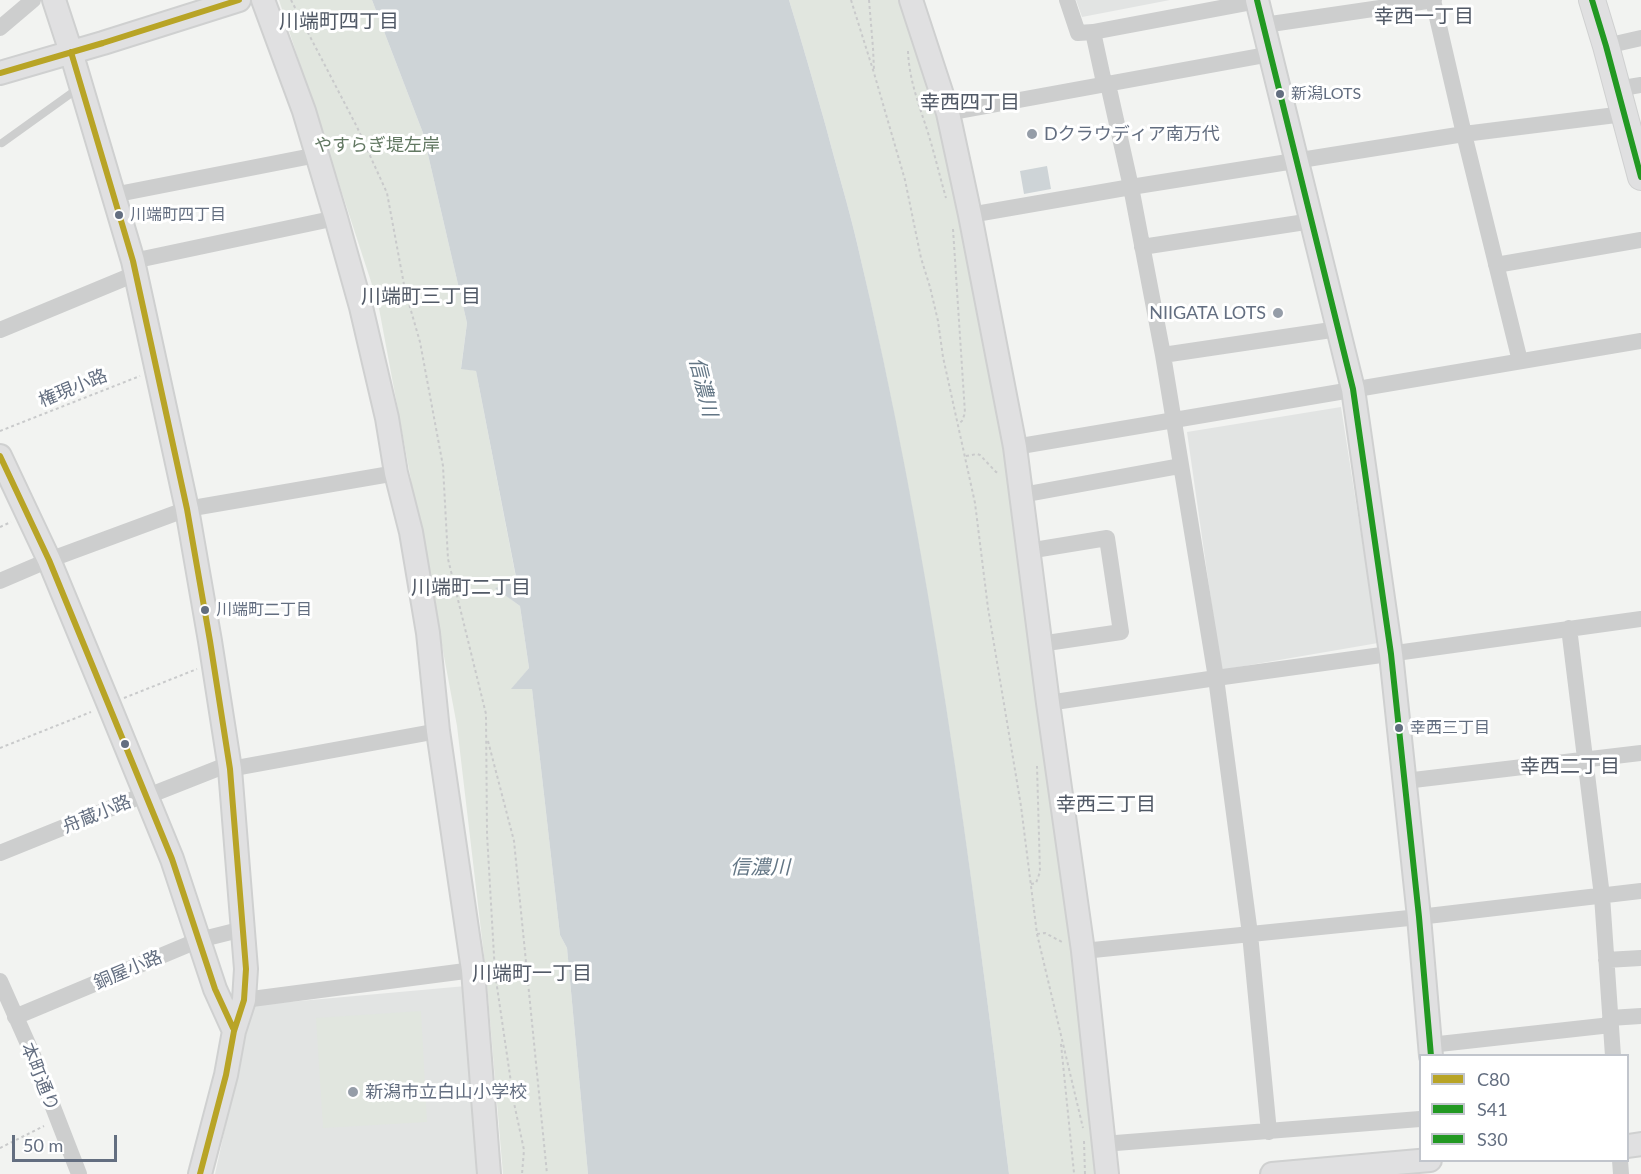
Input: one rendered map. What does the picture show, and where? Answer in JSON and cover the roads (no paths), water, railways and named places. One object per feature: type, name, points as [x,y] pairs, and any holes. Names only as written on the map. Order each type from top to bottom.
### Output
[{"type":"main road","points":[[1592,0],[1606,46],[1629,87],[1624,114],[1641,174]]},
{"type":"street","points":[[0,28],[33,0]]},
{"type":"street","points":[[54,0],[134,267],[187,509],[230,767],[246,969],[244,1000],[234,1031],[226,1075],[200,1174]]},
{"type":"street","points":[[0,73],[239,0]]},
{"type":"street","points":[[263,0],[304,111],[361,307],[387,418],[396,473],[411,532],[428,633],[438,731],[473,970],[489,1174]]},
{"type":"street","points":[[911,0],[948,113],[964,216],[1015,447],[1083,951],[1107,1174]]},
{"type":"street","points":[[1067,0],[1078,33],[1258,1],[1353,389],[1391,654],[1419,917],[1430,1050],[1641,1016]]},
{"type":"street","points":[[1264,25],[1434,0],[1520,362]]},
{"type":"street","points":[[1093,32],[1103,78],[1108,84],[1131,187],[1163,355],[1216,678],[1250,934],[1269,1132]]},
{"type":"street","points":[[1606,46],[1641,38]]},
{"type":"street","points":[[948,113],[1271,54]]},
{"type":"street","points":[[964,216],[1464,134],[1624,114]]},
{"type":"street","points":[[113,195],[317,155]]},
{"type":"street","points":[[0,330],[134,267],[336,218]]},
{"type":"street","points":[[1142,247],[1312,221]]},
{"type":"street","points":[[1496,265],[1641,240]]},
{"type":"street","points":[[1163,355],[1338,329]]},
{"type":"street","points":[[1015,447],[1641,341]]},
{"type":"street","points":[[0,456],[49,560],[146,794],[172,859],[215,989],[234,1031]]},
{"type":"street","points":[[1022,495],[1180,466]]},
{"type":"street","points":[[0,580],[187,509],[396,473]]},
{"type":"street","points":[[1028,551],[1107,538],[1121,632],[1040,644]]},
{"type":"street","points":[[1048,703],[1569,628],[1641,620]]},
{"type":"street","points":[[1569,628],[1602,896],[1613,1054]]},
{"type":"street","name":"舟蔵小路","points":[[0,853],[146,794],[153,794],[230,767],[438,731]]},
{"type":"street","points":[[1405,781],[1641,753]]},
{"type":"street","points":[[1083,951],[1419,917],[1641,891]]},
{"type":"street","name":"銅屋小路","points":[[15,1017],[199,940],[243,929]]},
{"type":"street","points":[[1606,960],[1641,958]]},
{"type":"street","points":[[244,1000],[473,970]]},
{"type":"street","name":"本町通り","points":[[0,981],[32,1053],[79,1174]]},
{"type":"street","points":[[1103,1144],[1419,1119]]},
{"type":"street","points":[[1272,1174],[1419,1162]]},
{"type":"lane","points":[[2,143],[81,87]]},
{"type":"water","name":"信濃川","points":[[372,0],[789,0],[853,228],[883,358],[906,474],[946,706],[1009,1174],[588,1174],[567,948],[560,935],[532,689],[511,689],[529,668],[520,606],[495,588],[517,582],[476,371],[461,369],[467,323],[423,133]]},
{"type":"water","points":[[1047,166],[1051,189],[1024,194],[1020,171]]},
{"type":"place","name":"新潟LOTS","points":[[1280,94]]},
{"type":"place","name":"Dクラウディア南万代","points":[[1032,134]]},
{"type":"place","name":"川端町四丁目","points":[[119,215]]},
{"type":"place","name":"NIIGATA LOTS","points":[[1278,313]]},
{"type":"place","name":"川端町二丁目","points":[[205,610]]},
{"type":"place","name":"幸西三丁目","points":[[1399,728]]},
{"type":"place","name":"新潟市立白山小学校","points":[[353,1092]]},
{"type":"district","name":"幸西一丁目","points":[[1424,17]]},
{"type":"district","name":"川端町四丁目","points":[[339,22]]},
{"type":"district","name":"幸西四丁目","points":[[970,103]]},
{"type":"district","name":"川端町三丁目","points":[[421,297]]},
{"type":"district","name":"川端町二丁目","points":[[471,588]]},
{"type":"district","name":"幸西二丁目","points":[[1570,767]]},
{"type":"district","name":"幸西三丁目","points":[[1106,805]]},
{"type":"district","name":"川端町一丁目","points":[[532,974]]},
{"type":"park label","name":"やすらぎ堤左岸","points":[[377,145]]}]
